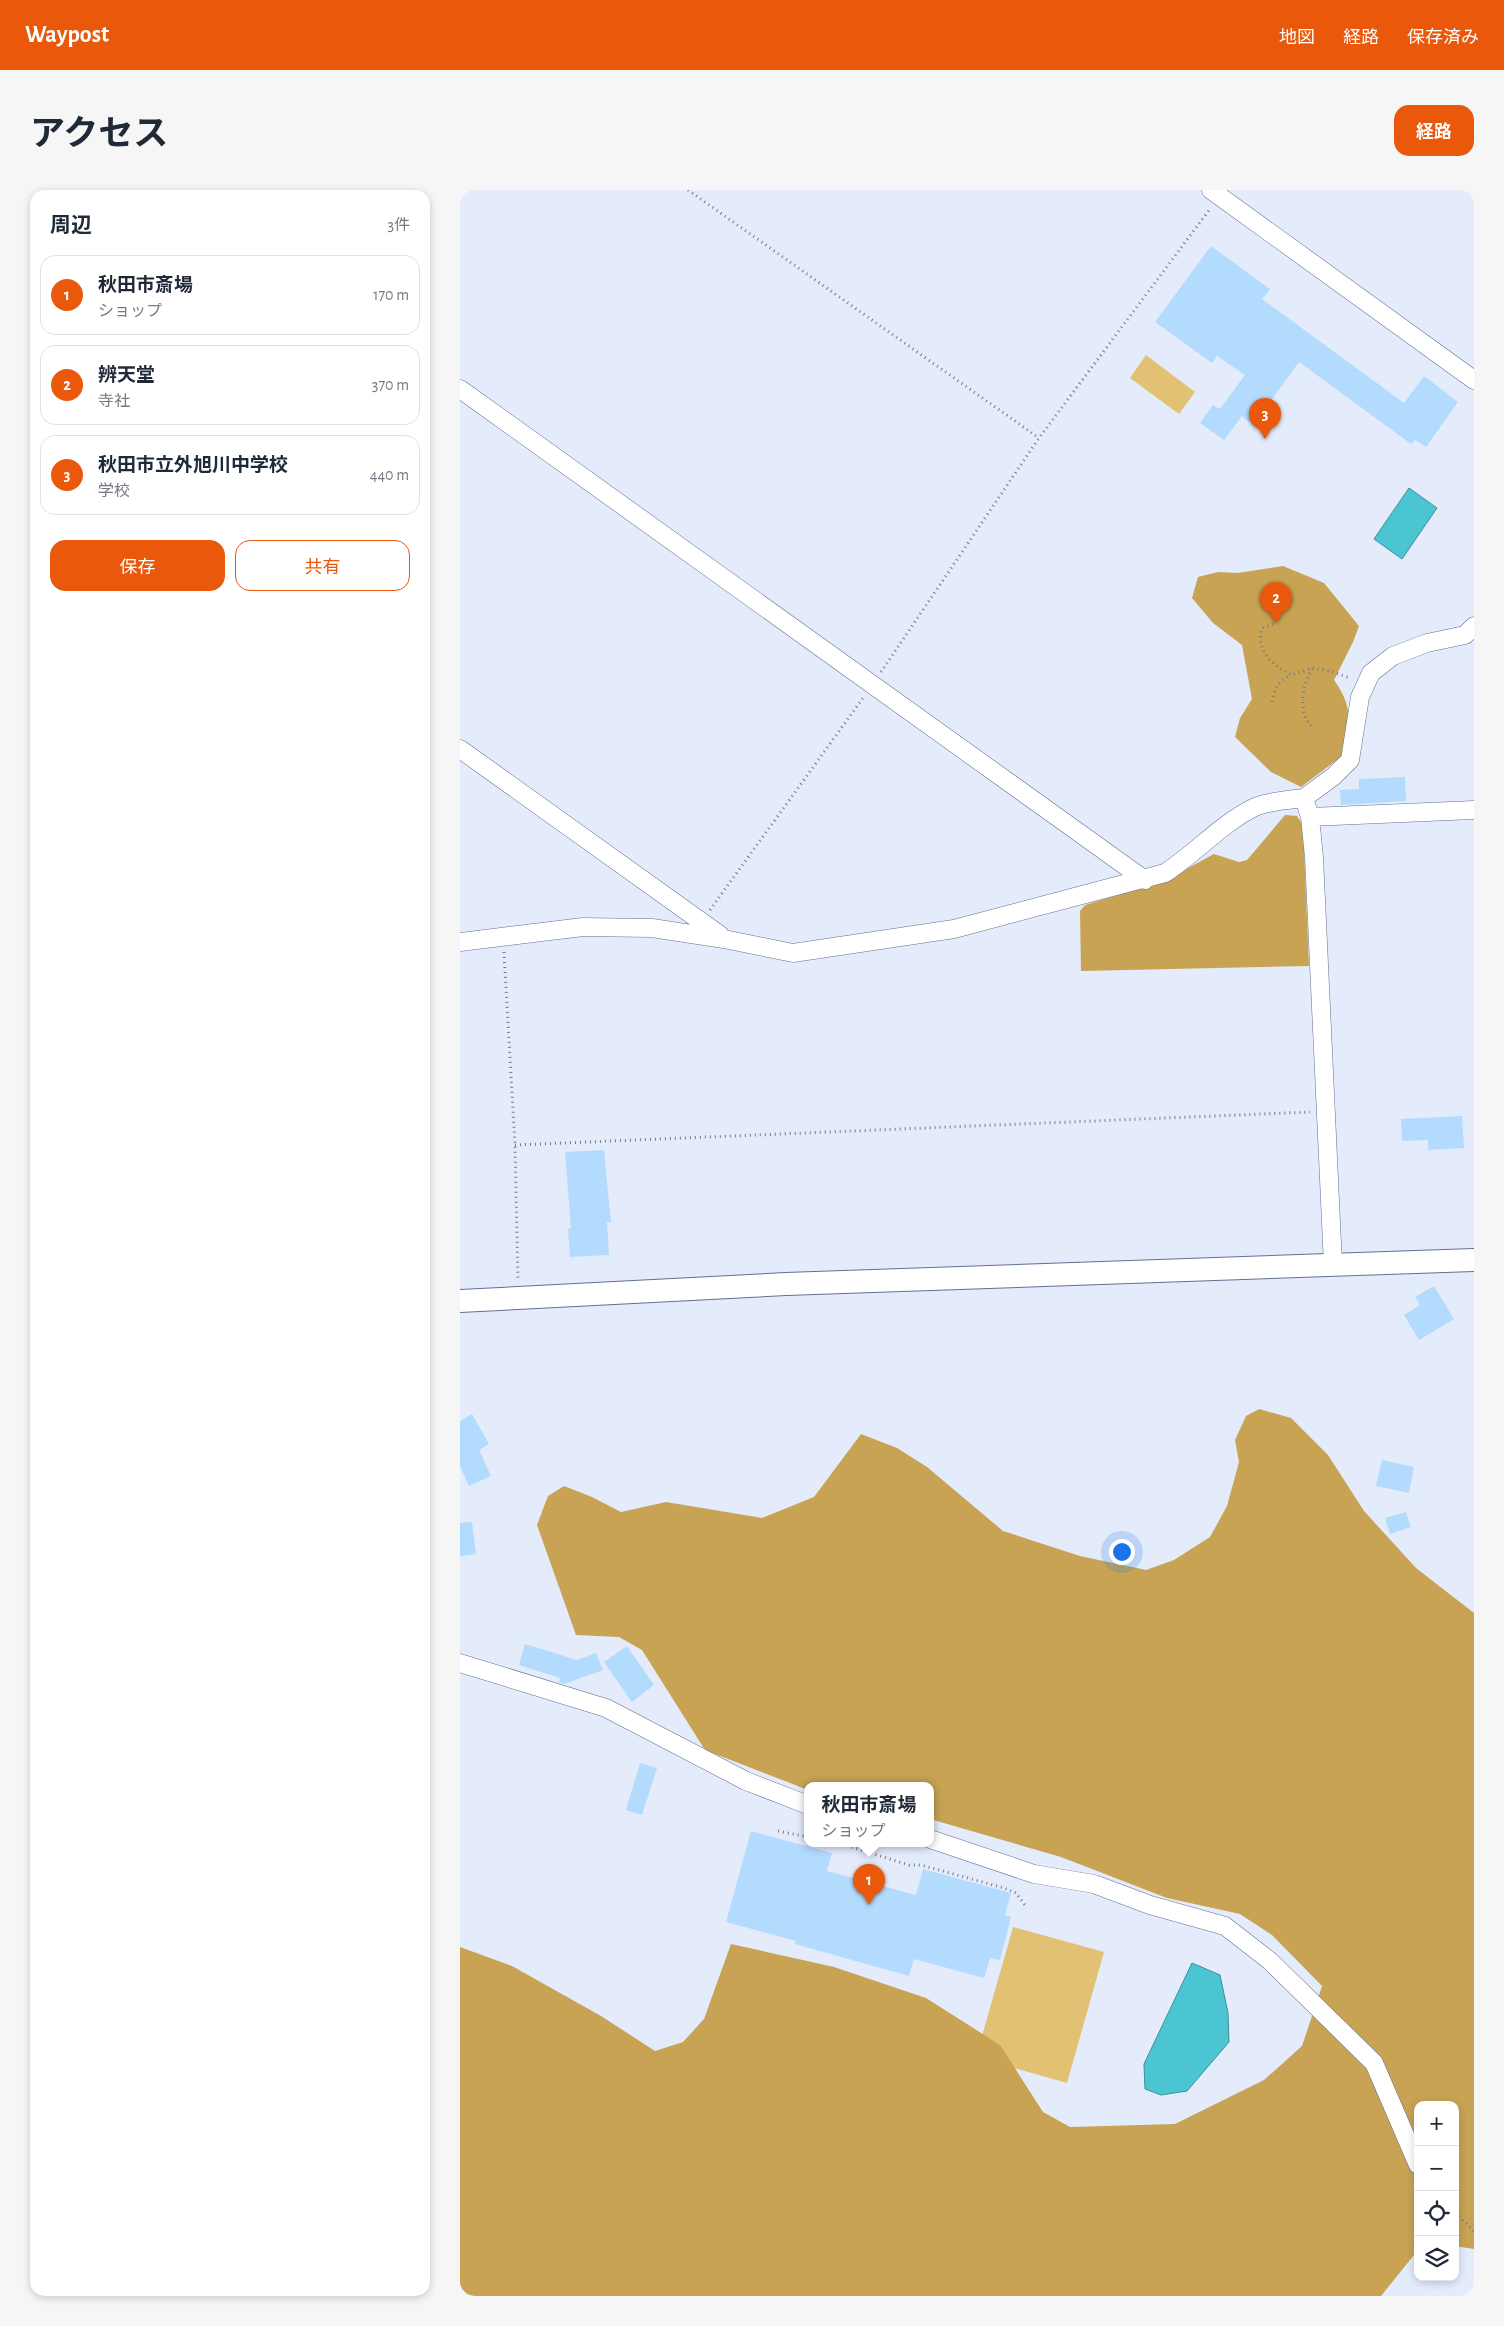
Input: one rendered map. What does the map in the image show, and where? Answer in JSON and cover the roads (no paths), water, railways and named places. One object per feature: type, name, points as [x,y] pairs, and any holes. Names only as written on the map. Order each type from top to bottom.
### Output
[{"type":"street","points":[[1215,193],[1474,380]]},
{"type":"street","points":[[460,389],[1145,880]]},
{"type":"street","points":[[463,939],[584,927],[642,928],[724,939],[793,952],[954,929],[1145,880],[1165,873],[1184,861],[1229,824],[1256,807],[1304,798],[1334,776],[1350,760],[1360,697],[1371,673],[1393,656],[1427,643],[1465,635],[1473,628]]},
{"type":"street","points":[[460,749],[724,939]]},
{"type":"street","points":[[1304,798],[1310,818],[1314,858],[1333,1265]]},
{"type":"street","points":[[1310,818],[1474,810]]},
{"type":"street","points":[[460,1301],[786,1284],[1474,1260]]},
{"type":"street","points":[[460,1663],[606,1708],[746,1781],[804,1803]]},
{"type":"street","points":[[934,1840],[1034,1874],[1094,1884],[1150,1905],[1225,1926],[1270,1961],[1374,2063],[1414,2156]]},
{"type":"water","points":[[1409,488],[1437,508],[1402,559],[1374,539]]},
{"type":"water","points":[[1192,1963],[1220,1975],[1228,2013],[1229,2042],[1187,2091],[1161,2095],[1145,2089],[1144,2064]]},
{"type":"place","name":"秋田市立外旭川中学校","points":[[1265,439]]},
{"type":"place","name":"辨天堂","points":[[1276,623]]},
{"type":"place","name":"秋田市斎場","points":[[869,1905]]}]
